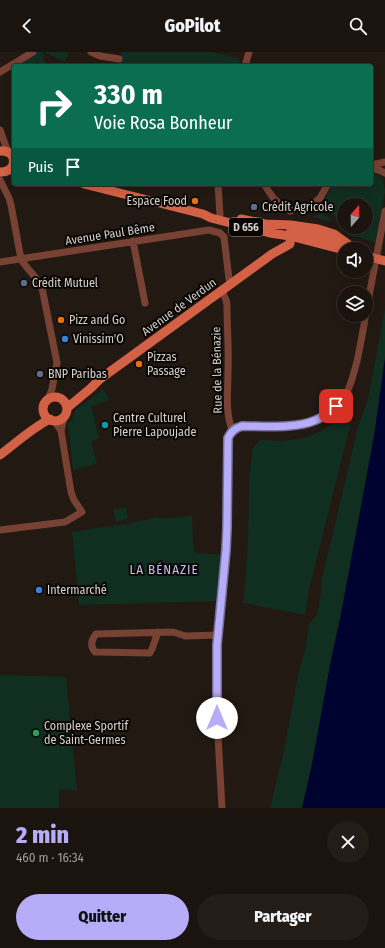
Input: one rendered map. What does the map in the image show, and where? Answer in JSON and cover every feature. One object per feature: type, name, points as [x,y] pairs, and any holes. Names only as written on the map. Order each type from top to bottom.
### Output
[{"type":"main road","name":"D 656","points":[[92,186],[203,214],[211,218],[270,233],[337,247]]},
{"type":"main road","name":"D 656","points":[[203,214],[212,213],[265,224],[308,227],[334,234],[346,242]]},
{"type":"main road","points":[[290,236],[291,225]]},
{"type":"main road","name":"Avenue de Verdun","points":[[65,412],[100,379],[272,254],[290,244],[290,236]]},
{"type":"main road","name":"D 656","points":[[373,254],[385,256]]},
{"type":"main road","name":"D 656","points":[[373,257],[385,261]]},
{"type":"main road","name":"Avenue de Verdun","points":[[55,398],[73,396],[88,384],[100,379]]},
{"type":"main road","points":[[0,455],[43,423],[52,420],[59,420],[65,412],[66,404],[55,398],[44,405],[46,416],[52,420]]},
{"type":"main road","points":[[31,431],[44,411]]},
{"type":"street","points":[[13,64],[33,52]]},
{"type":"street","points":[[91,52],[100,56],[119,59]]},
{"type":"street","points":[[246,64],[249,52]]},
{"type":"street","points":[[0,72],[12,65]]},
{"type":"street","points":[[0,130],[9,155]]},
{"type":"street","points":[[373,165],[385,162]]},
{"type":"street","points":[[373,168],[385,173]]},
{"type":"street","points":[[8,170],[1,182],[11,205],[21,259],[38,279],[42,288],[56,357],[56,369],[52,389],[55,398]]},
{"type":"street","points":[[218,186],[220,215]]},
{"type":"street","points":[[265,186],[275,201],[290,211],[313,204],[320,198],[327,186]]},
{"type":"street","points":[[290,211],[291,225]]},
{"type":"street","points":[[232,430],[236,427],[242,426],[286,426],[314,421],[326,415],[344,396],[352,380],[361,343],[385,211]]},
{"type":"street","name":"Avenue Paul Bême","points":[[0,262],[205,230],[220,233],[222,235],[231,284]]},
{"type":"street","points":[[133,242],[145,303]]},
{"type":"street","name":"Rue de la Bénazie","points":[[222,291],[226,300],[228,373],[227,403],[229,422],[232,430],[228,438],[226,543],[217,645],[217,718],[222,808]]},
{"type":"street","points":[[0,530],[65,522],[82,512],[70,492],[61,431],[65,412]]},
{"type":"street","points":[[52,420],[61,431]]},
{"type":"street","points":[[158,632],[150,653],[95,652],[92,646],[92,639],[96,634],[158,632],[173,632],[185,636],[218,635]]},
{"type":"green space","points":[[38,52],[43,52],[45,64],[24,64],[23,61]]},
{"type":"green space","points":[[44,52],[69,52],[65,62]]},
{"type":"green space","points":[[122,52],[212,52],[240,59],[239,64],[119,64]]},
{"type":"green space","points":[[373,173],[380,176],[383,181],[385,191],[375,242],[351,236],[349,234],[373,234],[373,198],[337,198],[337,221],[334,216],[324,209],[324,202],[334,186],[373,186]]},
{"type":"green space","points":[[321,214],[328,217],[332,222],[313,217]]},
{"type":"green space","points":[[385,309],[385,808],[270,808],[283,755],[309,624],[317,615],[321,595],[321,583],[358,427],[368,399]]},
{"type":"green space","points":[[102,388],[110,400],[91,406],[99,439],[91,441],[97,464],[73,470],[68,424],[74,415],[75,410],[100,392]]},
{"type":"green space","points":[[350,410],[354,410],[309,590],[305,615],[243,603],[248,545],[249,482],[252,452],[254,447],[261,440],[283,441],[307,437],[333,424]]},
{"type":"green space","points":[[126,507],[128,519],[116,522],[113,510]]},
{"type":"green space","points":[[192,516],[195,553],[221,555],[216,601],[79,605],[72,532],[131,523],[158,517],[161,519]]},
{"type":"green space","name":"Complexe Sportif de Saint-Germes","points":[[0,675],[66,677],[77,791],[59,789],[59,808],[0,808]]},
{"type":"water","points":[[385,358],[385,808],[302,808],[312,764],[374,436]]},
{"type":"place","name":"Espace Food","points":[[195,201]]},
{"type":"place","name":"Crédit Agricole","points":[[254,207]]},
{"type":"place","name":"Crédit Mutuel","points":[[24,283]]},
{"type":"place","name":"Pizz and Go","points":[[61,320]]},
{"type":"place","name":"Vinissim'O","points":[[65,339]]},
{"type":"place","name":"Pizzas Passage","points":[[139,364]]},
{"type":"place","name":"BNP Paribas","points":[[40,374]]},
{"type":"place","name":"Centre Culturel Pierre Lapoujade","points":[[105,425]]},
{"type":"place","name":"Intermarché","points":[[39,590]]},
{"type":"place","name":"Complexe Sportif de Saint-Germes","points":[[36,733]]},
{"type":"district","name":"LA BÉNAZIE","points":[[164,569]]},
{"type":"route","points":[[217,718],[217,645],[226,550],[229,434],[236,427],[242,426],[298,425],[314,421],[326,415],[336,406]]}]
